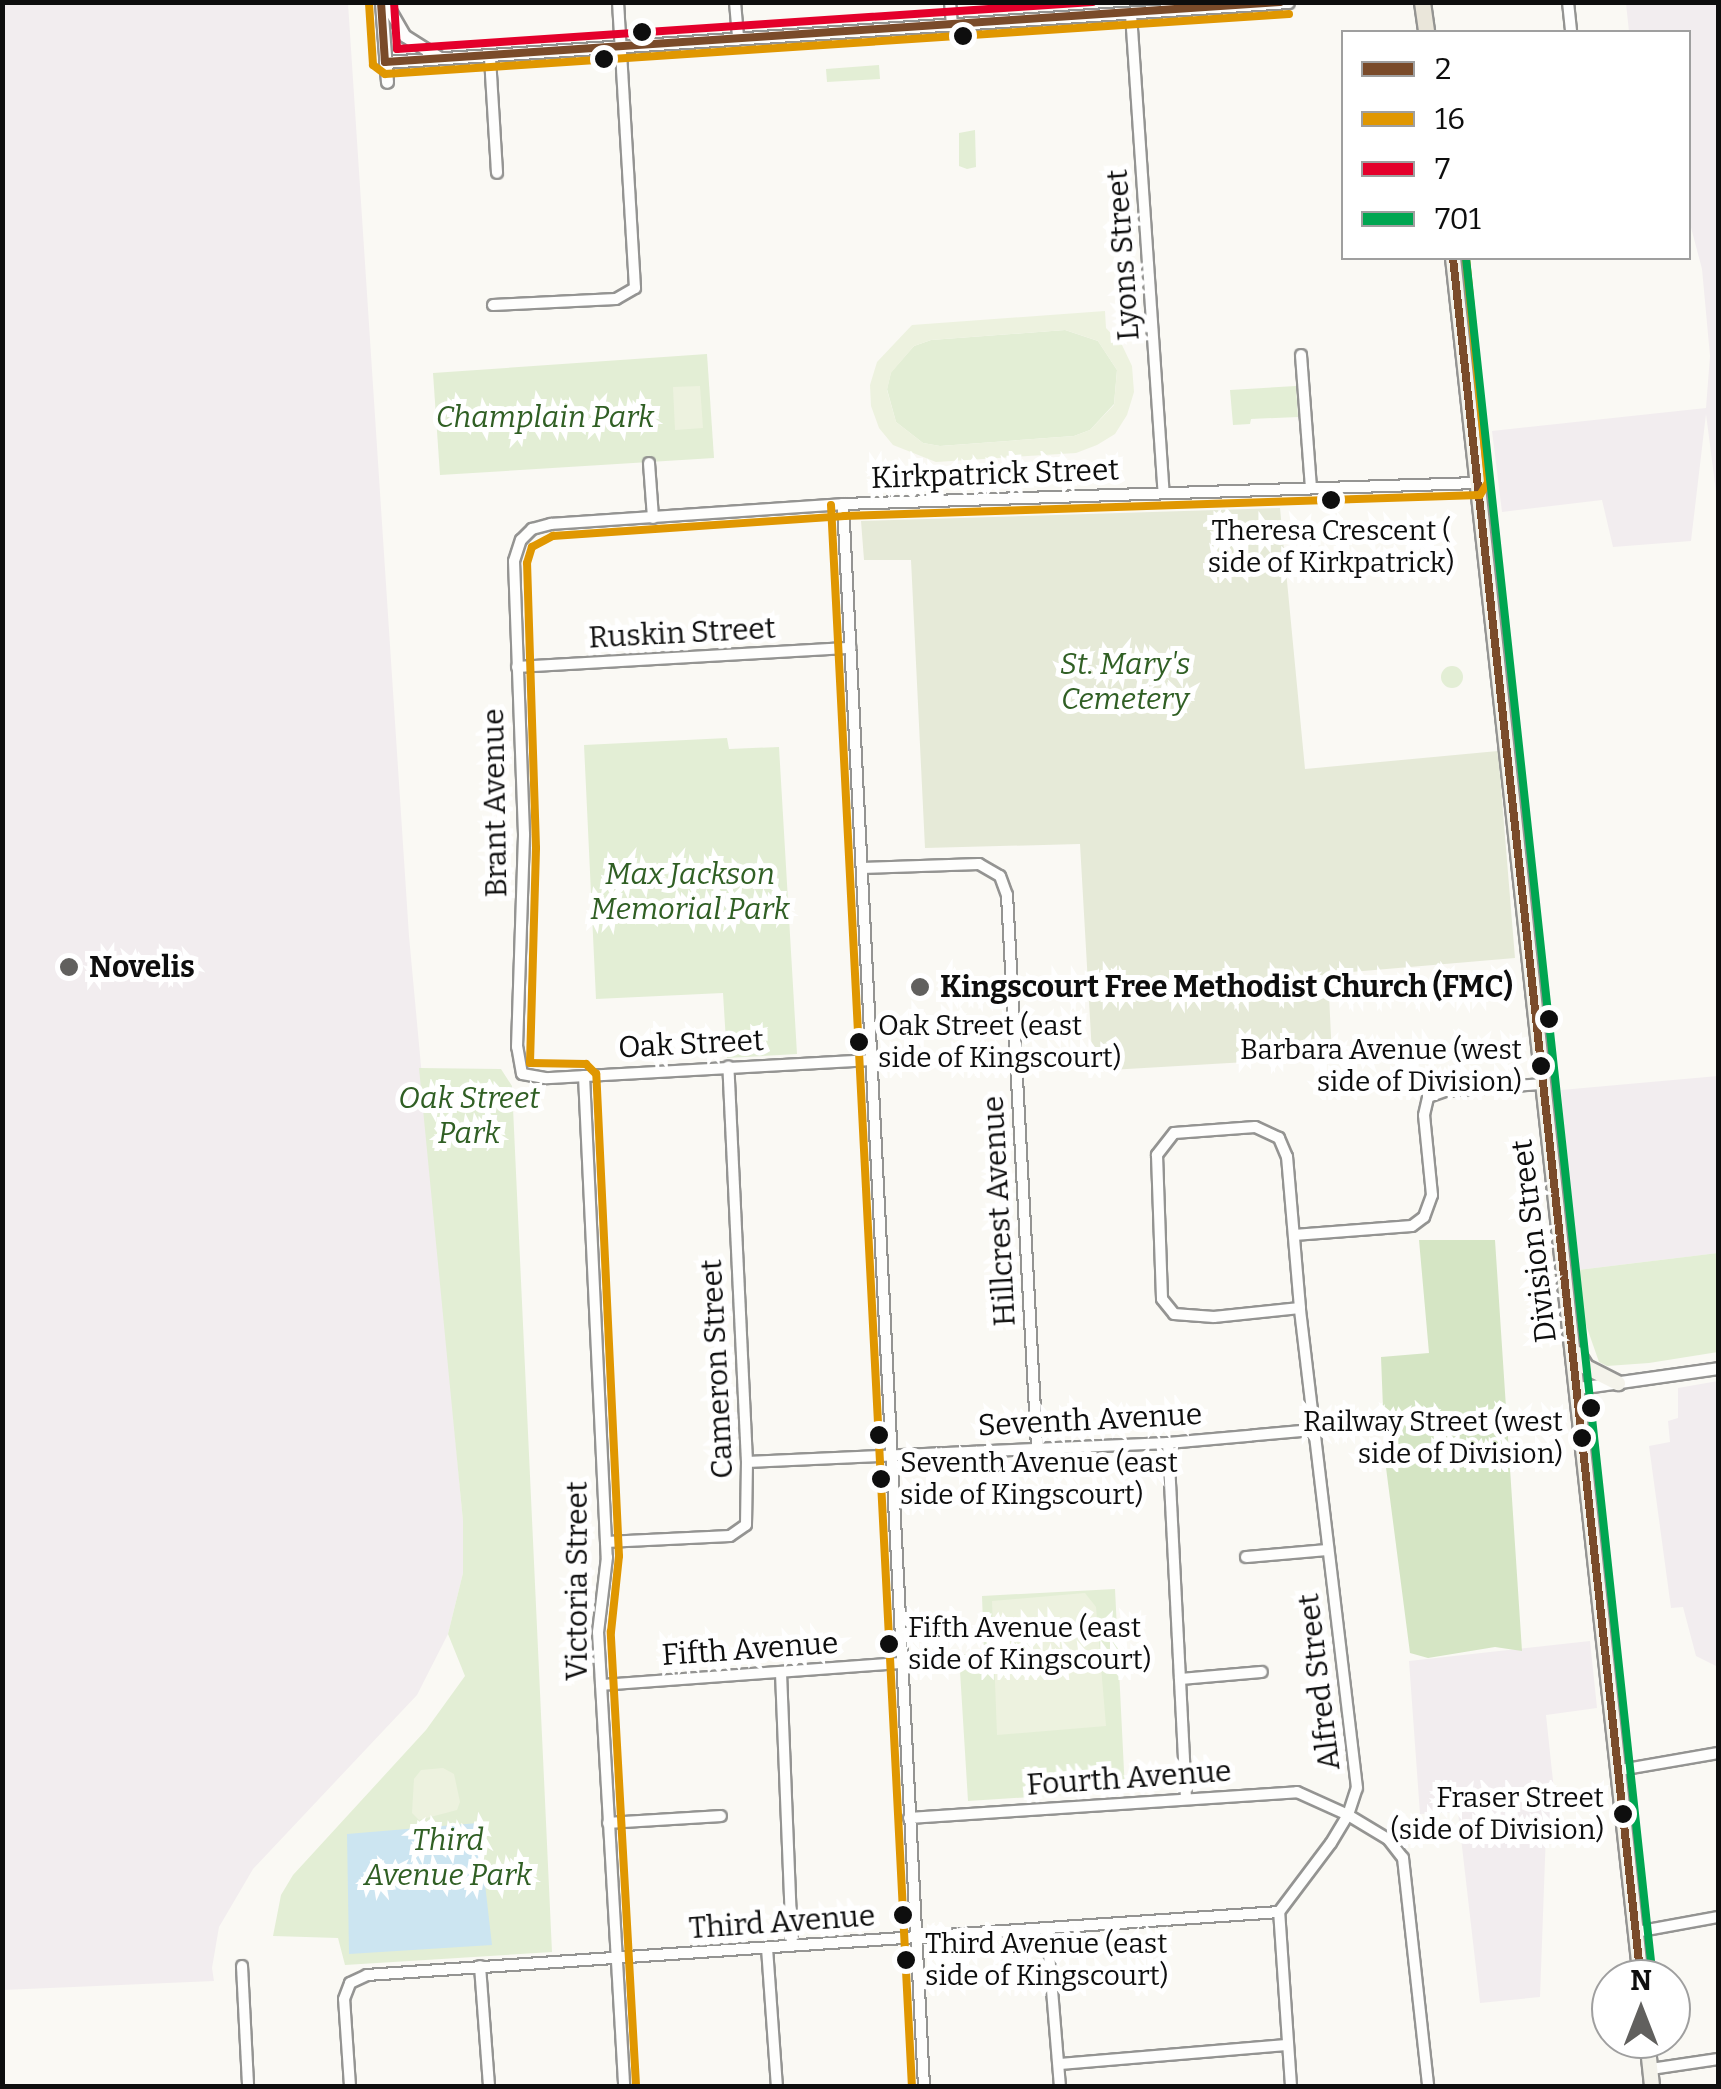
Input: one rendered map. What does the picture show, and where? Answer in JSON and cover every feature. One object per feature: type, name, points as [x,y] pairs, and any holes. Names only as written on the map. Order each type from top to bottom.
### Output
[{"type":"main road","points":[[1422,2],[1426,30]]},
{"type":"main road","name":"Division Street","points":[[1454,260],[1639,1959]]},
{"type":"main road","points":[[1574,1350],[1586,1367],[1618,1383]]},
{"type":"main road","points":[[1649,2059],[1652,2086]]},
{"type":"street","points":[[383,2],[405,36],[444,60]]},
{"type":"street","points":[[383,2],[386,82]]},
{"type":"street","points":[[493,304],[616,299],[634,288],[618,2]]},
{"type":"street","points":[[735,2],[738,40]]},
{"type":"street","points":[[950,2],[952,26]]},
{"type":"street","points":[[385,62],[1288,2]]},
{"type":"street","points":[[1568,2],[1571,30]]},
{"type":"street","name":"Lyons Street","points":[[1131,14],[1164,492]]},
{"type":"street","points":[[490,58],[497,173]]},
{"type":"street","points":[[1302,355],[1312,488]]},
{"type":"street","points":[[649,463],[653,518]]},
{"type":"street","name":"Kirkpatrick Street","points":[[520,540],[532,530],[551,524],[843,504],[1476,483]]},
{"type":"street","points":[[843,504],[924,2086]]},
{"type":"street","name":"Brant Avenue","points":[[518,1066],[524,848],[514,561],[520,540]]},
{"type":"street","name":"Ruskin Street","points":[[517,667],[850,648]]},
{"type":"street","name":"Hillcrest Avenue","points":[[862,868],[979,864],[1000,876],[1007,895],[1037,1448]]},
{"type":"street","name":"Oak Street","points":[[518,1066],[522,1074],[535,1078],[872,1060]]},
{"type":"street","name":"Cameron Street","points":[[606,1542],[730,1536],[746,1525],[747,1462],[728,1066]]},
{"type":"street","name":"Victoria Street","points":[[584,1076],[606,1542],[598,1632],[624,2086]]},
{"type":"street","points":[[1294,1235],[1412,1226],[1424,1217],[1432,1194],[1424,1115],[1428,1097],[1446,1090],[1543,1084]]},
{"type":"street","name":"Alfred Street","points":[[1279,1912],[1348,1815],[1357,1788],[1300,1308],[1287,1157],[1279,1138],[1255,1127],[1174,1133],[1163,1143],[1156,1172],[1162,1299],[1174,1314],[1214,1317],[1300,1308]]},
{"type":"street","points":[[1578,1388],[1718,1368]]},
{"type":"street","name":"Seventh Avenue","points":[[747,1462],[1168,1443],[1315,1430]]},
{"type":"street","points":[[1168,1443],[1186,1798]]},
{"type":"street","points":[[1246,1556],[1328,1550]]},
{"type":"street","name":"Fifth Avenue","points":[[601,1685],[902,1663]]},
{"type":"street","points":[[1180,1678],[1262,1672]]},
{"type":"street","points":[[780,1673],[792,1946]]},
{"type":"street","points":[[1620,1770],[1718,1753]]},
{"type":"street","name":"Fourth Avenue","points":[[909,1818],[1298,1792],[1348,1815],[1388,1839],[1403,1858],[1428,2086]]},
{"type":"street","points":[[608,1823],[721,1816]]},
{"type":"street","points":[[1279,1912],[1290,2086]]},
{"type":"street","name":"Third Avenue","points":[[350,2086],[344,2000],[350,1983],[367,1975],[1279,1912]]},
{"type":"street","points":[[1636,1932],[1718,1917]]},
{"type":"street","points":[[1048,1929],[1060,2086]]},
{"type":"street","points":[[767,1948],[777,2086]]},
{"type":"street","points":[[242,1966],[248,2086]]},
{"type":"street","points":[[480,1966],[489,2086]]},
{"type":"street","points":[[1058,2064],[1288,2045]]},
{"type":"street","points":[[1650,2069],[1718,2058]]},
{"type":"shaded area","points":[[2,3],[348,3],[409,936],[463,1521],[463,1573],[448,1634],[417,1695],[253,1869],[219,1927],[212,1968],[214,1981],[3,1990]]},
{"type":"shaded area","points":[[1626,3],[1718,3],[1718,507],[1706,414],[1691,541],[1613,547],[1602,500],[1502,512],[1492,431],[1706,408],[1710,356],[1702,269],[1691,228],[1691,30],[1629,30]]},
{"type":"shaded area","points":[[1718,1076],[1718,1253],[1578,1270],[1561,1090]]},
{"type":"shaded area","points":[[1718,1381],[1718,1667],[1696,1656],[1683,1607],[1671,1608],[1649,1446],[1670,1442],[1668,1421],[1678,1418],[1678,1388]]},
{"type":"shaded area","points":[[1590,1641],[1597,1708],[1546,1715],[1556,1809],[1546,1832],[1540,1997],[1480,2003],[1458,1812],[1420,1814],[1409,1661]]},
{"type":"green space","points":[[879,65],[880,79],[827,82],[826,69]]},
{"type":"green space","points":[[975,130],[976,167],[967,169],[959,166],[959,133]]},
{"type":"green space","points":[[1105,311],[1106,328],[1122,345],[1132,366],[1134,392],[1127,415],[1115,434],[1076,453],[936,462],[893,445],[879,428],[871,406],[870,385],[877,362],[912,325]],"holes":[[[1065,330],[1098,341],[1117,370],[1114,405],[1090,430],[1074,436],[940,446],[923,443],[896,422],[887,390],[891,373],[914,346],[931,340]]]},
{"type":"green space","points":[[1065,330],[1098,341],[1117,370],[1114,404],[1090,430],[1074,436],[940,446],[923,443],[896,422],[887,389],[891,372],[914,346],[931,340]]},
{"type":"green space","name":"Champlain Park","points":[[707,354],[714,458],[440,475],[433,373]]},
{"type":"green space","points":[[700,386],[703,428],[675,430],[673,387]]},
{"type":"green space","points":[[1296,386],[1298,417],[1251,419],[1250,424],[1233,425],[1230,390]]},
{"type":"green space","name":"St. Mary's Cemetery","points":[[1280,508],[1305,769],[1498,751],[1515,958],[1328,974],[1332,1057],[1093,1071],[1080,844],[925,848],[911,560],[864,560],[861,521]]},
{"type":"green space","points":[[1452,666],[1460,669],[1460,685],[1452,688],[1444,685],[1441,677],[1444,669]]},
{"type":"green space","name":"Max Jackson Memorial Park","points":[[727,738],[729,749],[779,747],[797,1054],[727,1058],[723,993],[596,999],[584,745]]},
{"type":"green space","points":[[419,1068],[501,1069],[512,1086],[552,1952],[345,1965],[338,1938],[273,1936],[281,1895],[293,1875],[426,1730],[465,1676],[448,1634],[463,1573],[463,1521]]},
{"type":"green space","points":[[1419,1240],[1495,1240],[1522,1651],[1495,1647],[1428,1658],[1410,1653],[1385,1460],[1381,1357],[1429,1353]]},
{"type":"green space","points":[[1718,1253],[1718,1352],[1649,1363],[1607,1366],[1599,1362],[1585,1322],[1578,1270]]},
{"type":"green space","points":[[1115,1589],[1125,1791],[968,1801],[959,1655],[984,1652],[982,1596]]},
{"type":"green space","points":[[1085,1593],[1096,1607],[1106,1726],[997,1735],[992,1601]]},
{"type":"green space","points":[[443,1768],[454,1774],[460,1802],[457,1810],[419,1820],[412,1813],[414,1779],[421,1770]]},
{"type":"water","points":[[478,1823],[492,1945],[349,1954],[347,1834]]},
{"type":"transit line","name":"2","points":[[381,2],[385,62],[1280,2]]},
{"type":"transit line","name":"7","points":[[394,2],[397,49],[1092,2]]},
{"type":"transit line","name":"16","points":[[369,3],[373,65],[385,74],[1289,14]]},
{"type":"transit line","name":"2","points":[[1453,260],[1639,1959]]},
{"type":"transit line","name":"16","points":[[636,2085],[611,1632],[619,1556],[596,1074],[586,1064],[530,1063],[536,848],[527,563],[532,547],[553,536],[844,516],[1480,495],[1488,482],[1466,260]]},
{"type":"transit line","name":"701","points":[[1466,260],[1651,1959]]},
{"type":"transit line","name":"16","points":[[831,505],[912,2086]]},
{"type":"place","name":"Theresa Crescent ( side of Kirkpatrick)","points":[[1331,500]]},
{"type":"place","name":"Novelis","points":[[69,967]]},
{"type":"place","name":"Kingscourt Free Methodist Church (FMC)","points":[[920,987]]},
{"type":"place","name":"Oak Street (east side of Kingscourt)","points":[[859,1042]]},
{"type":"place","name":"Barbara Avenue (west side of Division)","points":[[1541,1066]]},
{"type":"place","name":"Railway Street (west side of Division)","points":[[1582,1438]]},
{"type":"place","name":"Seventh Avenue (east side of Kingscourt)","points":[[881,1479]]},
{"type":"place","name":"Fifth Avenue (east side of Kingscourt)","points":[[889,1644]]},
{"type":"place","name":"Fraser Street (side of Division)","points":[[1623,1814]]},
{"type":"place","name":"Third Avenue (east side of Kingscourt)","points":[[906,1960]]},
{"type":"park label","name":"Oak Street Park","points":[[469,1115]]},
{"type":"park label","name":"Third Avenue Park","points":[[448,1857]]}]
